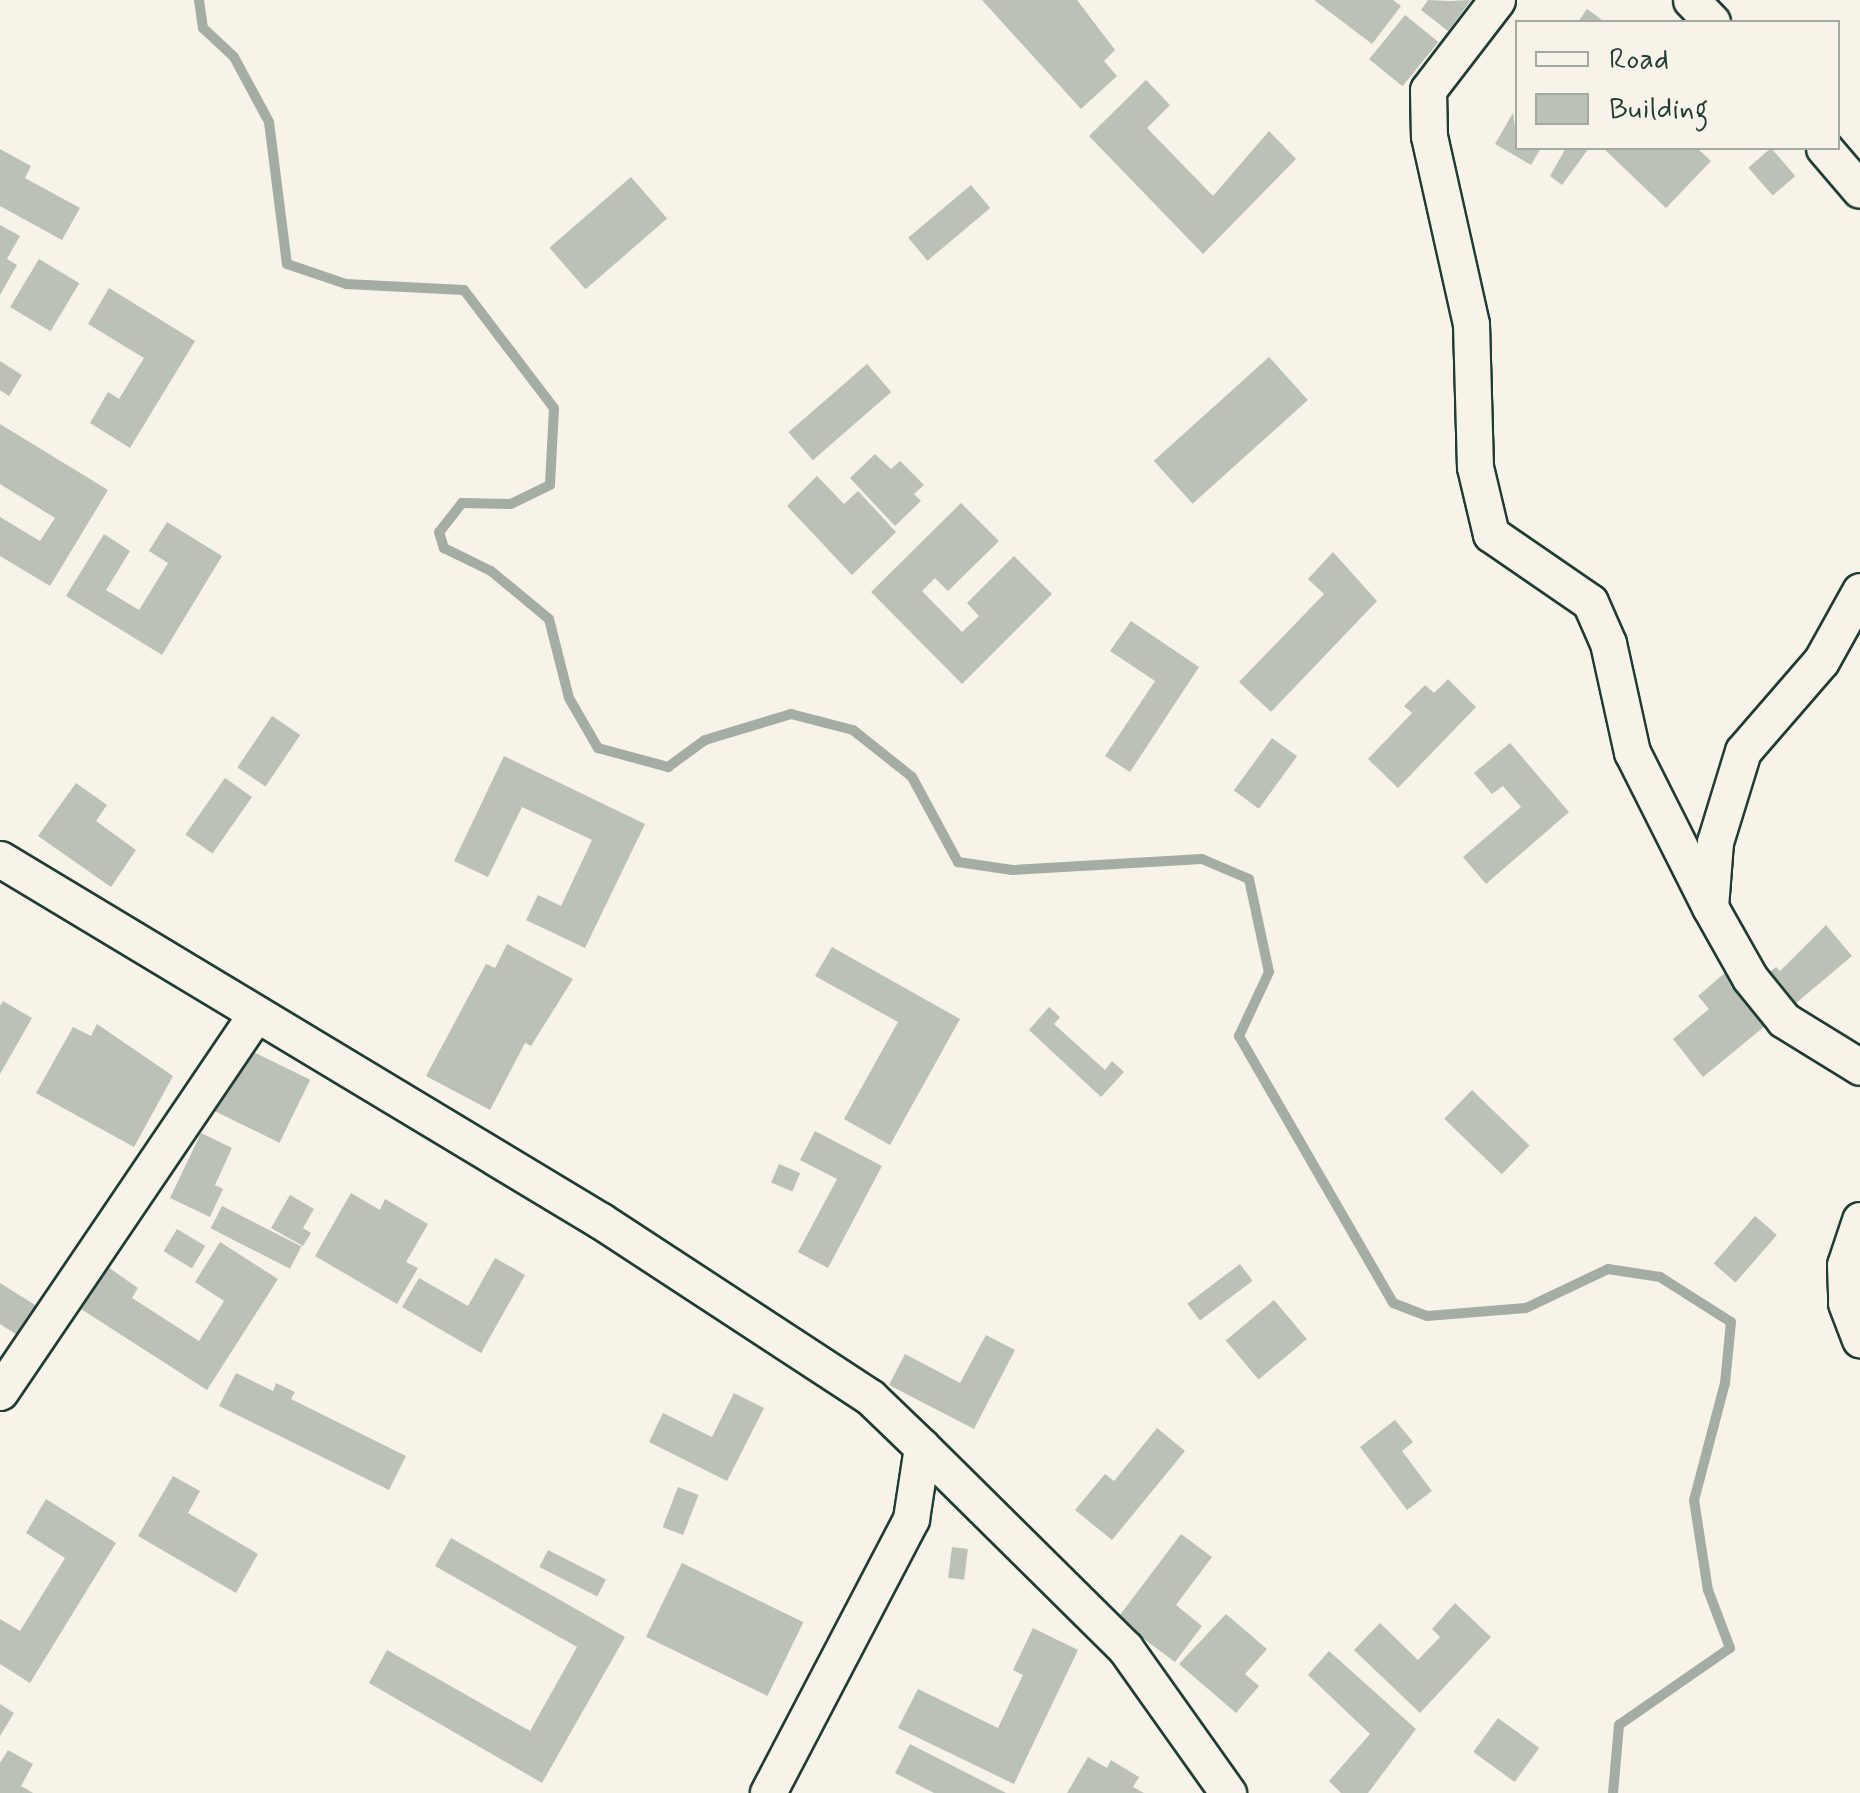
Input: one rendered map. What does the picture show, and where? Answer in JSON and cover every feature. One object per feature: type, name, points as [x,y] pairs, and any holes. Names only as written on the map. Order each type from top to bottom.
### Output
[{"type":"street","points":[[1497,0],[1428,90],[1430,136],[1471,324],[1475,466],[1491,534],[1590,602],[1608,644],[1632,752],[1710,907],[1784,1020],[1860,1066]]},
{"type":"street","points":[[1691,0],[1710,20]]},
{"type":"street","points":[[1826,150],[1860,190]]},
{"type":"street","points":[[1710,907],[1715,842],[1743,751],[1822,661],[1860,591]]},
{"type":"street","points":[[0,858],[617,1232],[870,1397],[1125,1648],[1228,1793]]},
{"type":"street","points":[[0,1392],[255,1014]]},
{"type":"street","points":[[1860,1220],[1845,1265],[1846,1303],[1860,1339]]},
{"type":"street","points":[[768,1793],[912,1519],[922,1447]]},
{"type":"building","points":[[982,0],[1077,0],[1115,50],[1104,61],[1117,76],[1081,109]]},
{"type":"building","points":[[1314,0],[1393,0],[1401,6],[1372,44]]},
{"type":"building","points":[[1428,0],[1471,0],[1448,31],[1421,10]]},
{"type":"building","points":[[1587,9],[1602,20],[1579,20]]},
{"type":"building","points":[[1405,15],[1438,42],[1403,86],[1369,59]]},
{"type":"building","points":[[1146,80],[1170,105],[1147,128],[1213,196],[1269,131],[1296,159],[1203,254],[1089,136]]},
{"type":"building","points":[[1513,113],[1515,150],[1540,150],[1531,165],[1495,144]]},
{"type":"building","points":[[0,149],[31,166],[25,178],[80,208],[62,240],[0,206]]},
{"type":"building","points":[[1565,150],[1588,150],[1562,185],[1550,176]]},
{"type":"building","points":[[1605,150],[1699,150],[1711,161],[1666,208]]},
{"type":"building","points":[[1769,150],[1795,176],[1773,196],[1748,168]]},
{"type":"building","points":[[631,177],[667,219],[586,289],[549,248]]},
{"type":"building","points":[[971,185],[990,208],[927,261],[908,238]]},
{"type":"building","points":[[0,225],[20,236],[7,259],[17,265],[0,295]]},
{"type":"building","points":[[39,259],[79,283],[50,331],[10,307]]},
{"type":"building","points":[[109,288],[195,341],[130,448],[90,423],[108,392],[119,399],[144,358],[88,324]]},
{"type":"building","points":[[1269,357],[1308,400],[1193,504],[1154,461]]},
{"type":"building","points":[[0,361],[22,375],[9,396],[0,390]]},
{"type":"building","points":[[867,364],[891,392],[813,460],[789,432]]},
{"type":"building","points":[[0,424],[108,490],[50,586],[0,556],[0,517],[40,541],[55,518],[0,484]]},
{"type":"building","points":[[875,454],[891,469],[900,461],[924,485],[914,494],[921,501],[895,526],[850,478]]},
{"type":"building","points":[[817,476],[844,504],[858,491],[896,532],[852,575],[787,506]]},
{"type":"building","points":[[961,503],[999,541],[948,591],[935,578],[922,591],[962,632],[979,616],[967,603],[1014,556],[1052,594],[962,684],[871,592]]},
{"type":"building","points":[[167,522],[222,556],[162,655],[66,596],[104,534],[130,551],[106,590],[139,610],[168,563],[149,551]]},
{"type":"building","points":[[1333,552],[1377,601],[1271,712],[1239,682],[1324,594],[1308,579]]},
{"type":"building","points":[[1131,621],[1199,667],[1130,772],[1105,756],[1155,681],[1110,651]]},
{"type":"building","points":[[1448,679],[1476,707],[1398,788],[1368,759],[1412,713],[1404,706],[1425,685],[1434,693]]},
{"type":"building","points":[[272,716],[300,735],[266,786],[237,767]]},
{"type":"building","points":[[1272,738],[1297,756],[1259,809],[1234,791]]},
{"type":"building","points":[[1510,743],[1569,812],[1486,884],[1463,857],[1521,807],[1503,786],[1492,794],[1474,773]]},
{"type":"building","points":[[504,756],[645,824],[585,948],[526,920],[538,895],[561,906],[592,840],[522,807],[488,877],[454,861]]},
{"type":"building","points":[[225,778],[252,797],[212,853],[185,835]]},
{"type":"building","points":[[76,783],[107,805],[96,821],[136,850],[111,887],[38,836]]},
{"type":"building","points":[[1826,925],[1852,956],[1789,1009],[1762,978],[1776,967],[1780,971]]},
{"type":"building","points":[[507,944],[573,979],[531,1046],[525,1043],[490,1110],[426,1076],[486,964],[495,968]]},
{"type":"building","points":[[832,947],[960,1019],[890,1145],[844,1119],[898,1022],[815,976]]},
{"type":"building","points":[[1726,972],[1771,1021],[1703,1077],[1673,1039],[1709,1009],[1698,996]]},
{"type":"building","points":[[3,1001],[32,1018],[0,1074],[0,1006]]},
{"type":"building","points":[[1049,1007],[1060,1017],[1054,1024],[1105,1070],[1112,1061],[1124,1072],[1101,1097],[1029,1030]]},
{"type":"building","points":[[97,1024],[173,1076],[134,1147],[36,1093],[73,1027],[91,1036]]},
{"type":"building","points":[[241,1046],[310,1080],[280,1143],[210,1109]]},
{"type":"building","points":[[1472,1090],[1530,1146],[1502,1174],[1444,1119]]},
{"type":"building","points":[[815,1131],[882,1166],[828,1268],[798,1252],[837,1179],[800,1160]]},
{"type":"building","points":[[201,1133],[232,1148],[215,1185],[223,1189],[210,1217],[170,1198]]},
{"type":"building","points":[[779,1164],[800,1173],[792,1191],[771,1182]]},
{"type":"building","points":[[351,1193],[380,1210],[385,1199],[428,1224],[406,1262],[418,1268],[397,1304],[315,1256]]},
{"type":"building","points":[[290,1195],[314,1209],[303,1228],[311,1233],[303,1246],[271,1228]]},
{"type":"building","points":[[222,1206],[301,1246],[290,1269],[211,1228]]},
{"type":"building","points":[[1755,1216],[1777,1235],[1736,1283],[1714,1264]]},
{"type":"building","points":[[177,1229],[205,1246],[192,1268],[164,1251]]},
{"type":"building","points":[[220,1242],[278,1279],[207,1390],[81,1309],[108,1267],[138,1288],[132,1298],[199,1341],[224,1301],[195,1282]]},
{"type":"building","points":[[495,1258],[525,1275],[481,1353],[402,1307],[419,1278],[468,1306]]},
{"type":"building","points":[[1240,1264],[1253,1281],[1200,1320],[1187,1304]]},
{"type":"building","points":[[0,1283],[43,1310],[25,1340],[0,1324]]},
{"type":"building","points":[[1274,1300],[1307,1339],[1259,1380],[1226,1340]]},
{"type":"building","points":[[986,1335],[1015,1350],[974,1429],[889,1385],[905,1354],[960,1383]]},
{"type":"building","points":[[236,1373],[273,1391],[276,1383],[295,1392],[291,1399],[406,1456],[389,1490],[219,1406]]},
{"type":"building","points":[[734,1393],[764,1408],[727,1481],[649,1442],[663,1413],[712,1437]]},
{"type":"building","points":[[1395,1420],[1413,1442],[1402,1451],[1432,1491],[1407,1510],[1360,1447]]},
{"type":"building","points":[[1157,1428],[1185,1451],[1112,1540],[1075,1510],[1105,1474],[1114,1481]]},
{"type":"building","points":[[173,1476],[200,1491],[188,1513],[258,1554],[236,1593],[138,1536]]},
{"type":"building","points":[[678,1487],[699,1495],[683,1535],[663,1527]]},
{"type":"building","points":[[46,1499],[116,1543],[30,1683],[0,1664],[0,1619],[20,1631],[65,1558],[26,1533]]},
{"type":"building","points":[[1181,1534],[1212,1557],[1176,1605],[1202,1626],[1175,1662],[1117,1619]]},
{"type":"building","points":[[451,1538],[625,1637],[542,1783],[369,1683],[387,1650],[530,1731],[577,1647],[435,1566]]},
{"type":"building","points":[[952,1547],[968,1549],[964,1580],[948,1578]]},
{"type":"building","points":[[548,1550],[606,1580],[597,1596],[539,1567]]},
{"type":"building","points":[[682,1563],[803,1622],[767,1696],[646,1637]]},
{"type":"building","points":[[1455,1603],[1491,1637],[1420,1713],[1354,1650],[1380,1623],[1418,1660],[1440,1637],[1432,1629]]},
{"type":"building","points":[[1226,1614],[1267,1649],[1245,1674],[1259,1686],[1236,1713],[1179,1664]]},
{"type":"building","points":[[1033,1628],[1078,1650],[1014,1784],[898,1728],[918,1689],[998,1728],[1023,1675],[1013,1670]]},
{"type":"building","points":[[1329,1651],[1416,1729],[1368,1793],[1341,1793],[1329,1781],[1370,1734],[1308,1675]]},
{"type":"building","points":[[0,1704],[14,1713],[0,1736]]},
{"type":"building","points":[[1498,1718],[1539,1748],[1515,1782],[1473,1752]]},
{"type":"building","points":[[910,1744],[1006,1793],[934,1793],[895,1773]]},
{"type":"building","points":[[8,1750],[33,1764],[21,1786],[33,1793],[0,1793],[0,1763]]},
{"type":"building","points":[[1088,1757],[1107,1768],[1111,1760],[1139,1777],[1133,1787],[1144,1793],[1067,1793]]},
{"type":"waterway","points":[[199,0],[203,28],[234,57],[269,122],[287,264],[346,284],[464,290],[554,408],[550,485],[511,504],[462,503],[439,532],[444,548],[491,571],[549,619],[569,698],[598,748],[668,767],[705,740],[791,714],[853,730],[912,777],[958,862],[1012,870],[1202,859],[1249,879],[1269,972],[1239,1036],[1393,1303],[1427,1316],[1526,1308],[1608,1269],[1660,1277],[1731,1322],[1725,1383],[1694,1500],[1708,1590],[1730,1648],[1619,1725],[1613,1793]]}]
